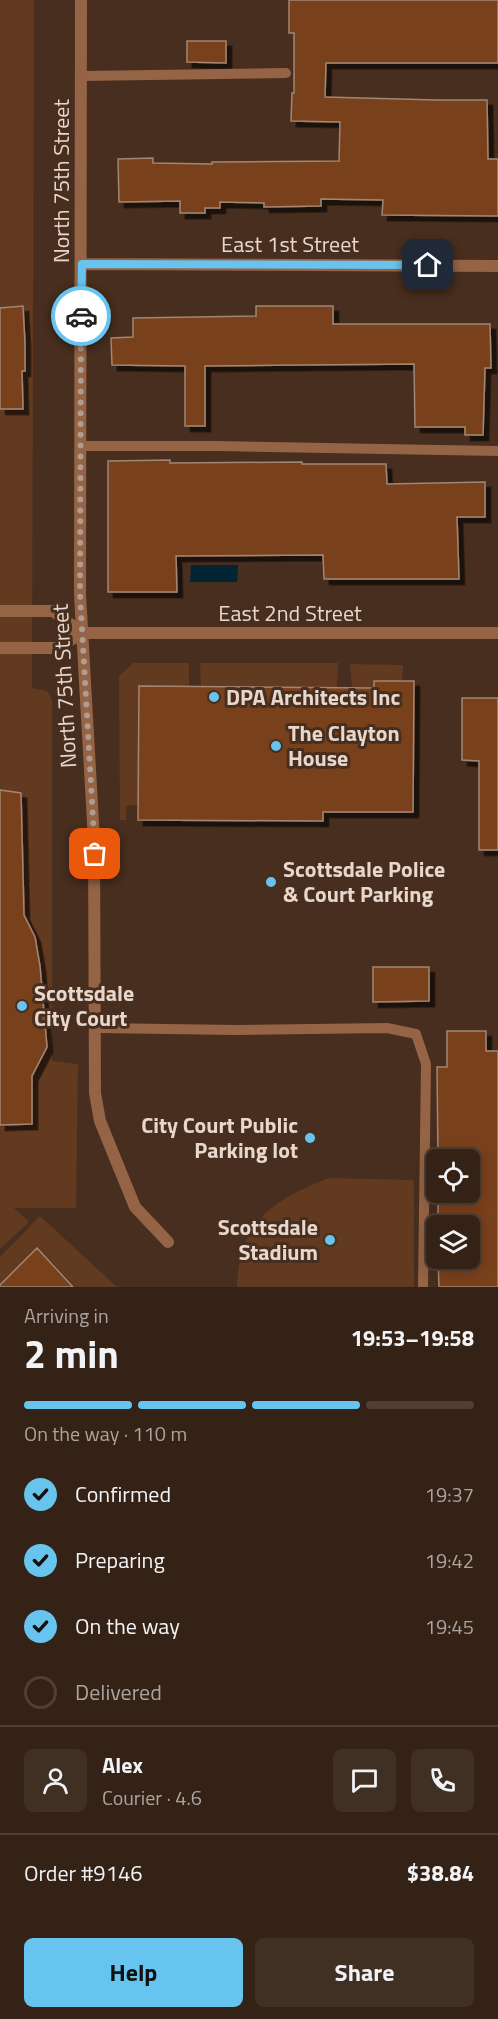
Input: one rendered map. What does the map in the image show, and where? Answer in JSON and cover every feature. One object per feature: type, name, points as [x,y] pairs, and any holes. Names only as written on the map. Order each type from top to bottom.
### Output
[{"type":"street","name":"North 75th Street","points":[[81,0],[80,594],[94,840],[95,1093],[100,1121],[135,1207],[168,1242]]},
{"type":"street","name":"East 1st Street","points":[[82,264],[498,266]]},
{"type":"street","points":[[0,611],[53,611],[82,633],[57,648],[0,648]]},
{"type":"street","name":"East 2nd Street","points":[[82,633],[498,633]]},
{"type":"lane","points":[[82,76],[285,73]]},
{"type":"lane","points":[[80,446],[217,446],[498,452]]},
{"type":"lane","points":[[96,1028],[237,1030],[387,1028],[416,1034],[426,1064],[423,1287]]},
{"type":"shaded area","points":[[0,0],[34,0],[32,688],[47,691],[52,700],[52,1061],[78,1064],[76,1208],[14,1208],[29,1222],[0,1249]]},
{"type":"shaded area","points":[[133,663],[189,663],[189,686],[139,686],[138,805],[126,806],[126,820],[120,820],[119,676]]},
{"type":"shaded area","points":[[200,663],[338,663],[337,687],[201,687]]},
{"type":"shaded area","points":[[350,664],[403,665],[402,681],[374,681],[374,688],[352,687]]},
{"type":"shaded area","name":"Scottsdale Stadium","points":[[329,1178],[414,1180],[414,1287],[237,1287],[239,1264],[244,1245],[252,1229],[263,1216],[291,1195]]},
{"type":"shaded area","points":[[40,1216],[117,1287],[0,1287],[0,1257]]},
{"type":"water","points":[[191,565],[238,565],[237,582],[190,582]]},
{"type":"building","points":[[289,0],[498,0],[498,63],[326,63],[325,97],[487,100],[488,159],[498,159],[498,216],[382,215],[383,200],[321,199],[321,206],[264,207],[264,203],[220,202],[220,208],[205,208],[205,213],[180,213],[180,201],[119,202],[118,159],[153,158],[153,163],[212,164],[212,162],[339,161],[340,122],[291,121],[292,93],[294,93],[294,33],[289,33]]},
{"type":"building","points":[[187,41],[226,41],[226,63],[187,62]]},
{"type":"building","points":[[23,306],[25,371],[22,371],[23,409],[0,409],[0,308]]},
{"type":"building","points":[[256,306],[333,306],[333,324],[490,324],[491,368],[485,368],[483,435],[465,435],[465,427],[415,427],[414,364],[205,366],[205,426],[185,426],[185,366],[112,365],[111,338],[133,337],[133,318],[256,316]]},
{"type":"building","points":[[170,460],[170,463],[386,464],[387,484],[485,482],[485,517],[457,517],[459,579],[324,579],[323,555],[176,556],[177,592],[108,592],[108,461]]},
{"type":"building","name":"The Clayton House","points":[[374,681],[414,681],[413,812],[323,812],[323,821],[138,820],[139,686],[374,688]]},
{"type":"building","points":[[462,698],[498,698],[498,850],[479,850],[479,761],[462,760]]},
{"type":"building","name":"Scottsdale City Court","points":[[0,790],[21,793],[24,915],[35,937],[40,966],[47,1047],[32,1076],[32,1124],[0,1125]]},
{"type":"building","points":[[373,967],[429,967],[429,1001],[373,1002]]},
{"type":"building","points":[[447,1031],[486,1031],[486,1051],[498,1051],[498,1287],[439,1287],[438,1269],[480,1269],[480,1215],[438,1215],[438,1203],[480,1203],[480,1149],[438,1149],[437,1067],[447,1067]]},
{"type":"building","points":[[37,1248],[73,1287],[0,1287],[0,1285]]},
{"type":"way so far","points":[[81,316],[80,594],[95,854]]},
{"type":"place","name":"DPA Architects Inc","points":[[214,697]]},
{"type":"place","name":"The Clayton House","points":[[276,746]]},
{"type":"place","name":"Scottsdale Police & Court Parking","points":[[271,882]]},
{"type":"place","name":"Scottsdale City Court","points":[[22,1006]]},
{"type":"place","name":"City Court Public Parking lot","points":[[310,1138]]},
{"type":"place","name":"Scottsdale Stadium","points":[[330,1240]]},
{"type":"route","points":[[81,316],[82,264],[428,265]]}]
